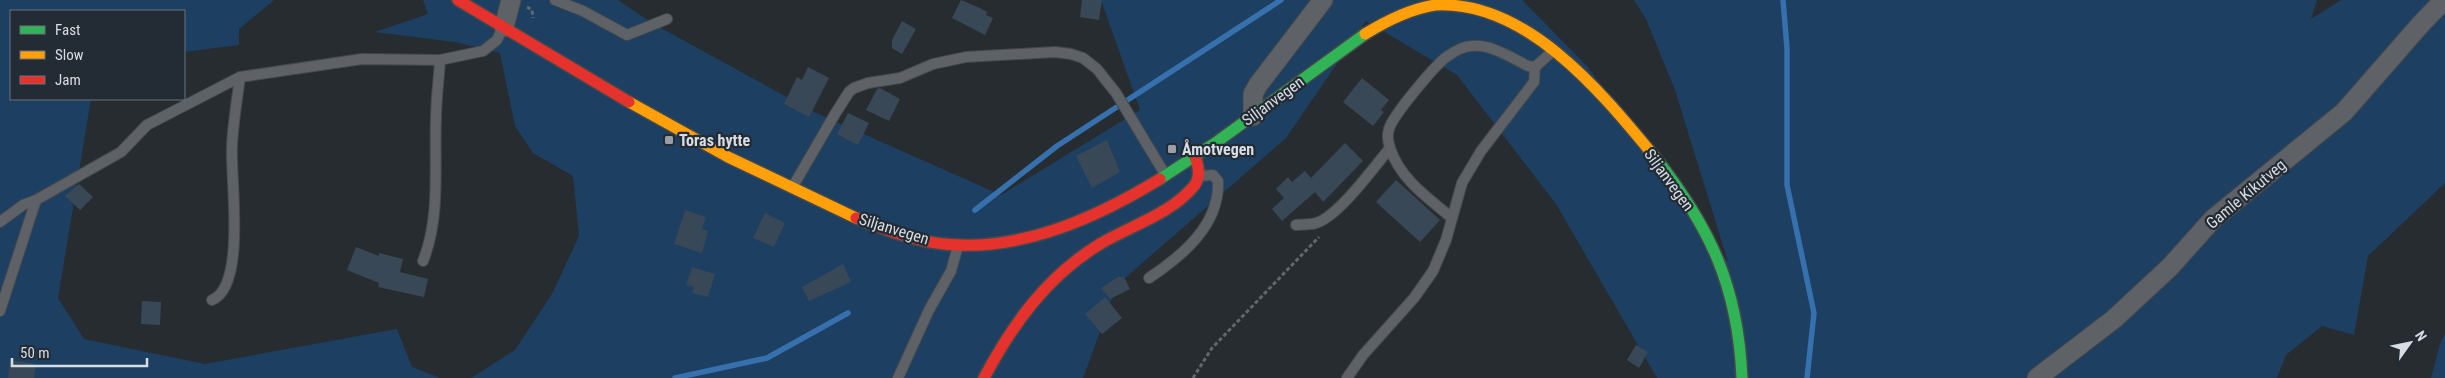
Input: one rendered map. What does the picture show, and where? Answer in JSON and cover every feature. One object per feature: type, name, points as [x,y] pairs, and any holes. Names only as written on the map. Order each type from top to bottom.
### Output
[{"type":"main road","name":"Siljanvegen","points":[[458,0],[666,123],[792,189],[861,220],[891,231],[914,238],[958,245],[1007,243],[1056,231],[1106,210],[1195,157],[1354,41],[1393,19],[1425,8],[1456,5],[1494,11],[1526,27],[1555,49],[1585,78],[1663,168],[1696,217],[1716,252],[1734,301],[1742,378]]},
{"type":"main road","points":[[984,378],[1027,306],[1061,271],[1097,246],[1160,210],[1187,192],[1196,182],[1198,176],[1198,165],[1195,157]]},
{"type":"street","points":[[504,27],[511,0]]},
{"type":"street","points":[[1253,116],[1253,94],[1258,85],[1323,0]]},
{"type":"street","name":"Gamle Kikutveg","points":[[2037,378],[2114,319],[2170,267],[2213,218],[2344,112],[2444,0]]},
{"type":"lane","points":[[555,0],[583,11],[627,35],[667,19]]},
{"type":"lane","points":[[0,222],[23,205],[36,200],[121,152],[147,125],[240,77],[362,59],[440,60],[483,51],[498,40],[504,27]]},
{"type":"lane","points":[[1452,218],[1408,178],[1390,148],[1388,130],[1393,119],[1443,60],[1456,50],[1472,46],[1488,47],[1528,66],[1535,67]]},
{"type":"lane","points":[[1347,378],[1379,335],[1424,285],[1440,257],[1457,196],[1471,166],[1534,82],[1535,67],[1555,49]]},
{"type":"lane","points":[[792,189],[835,114],[849,92],[854,88],[868,82],[900,78],[933,64],[966,57],[1055,52],[1083,58],[1097,69],[1116,93],[1166,176]]},
{"type":"lane","points":[[424,261],[429,247],[436,183],[436,118],[440,60]]},
{"type":"lane","points":[[212,300],[218,297],[224,290],[233,245],[235,203],[232,147],[240,77]]},
{"type":"lane","points":[[1296,225],[1316,223],[1327,218],[1352,193],[1390,148]]},
{"type":"lane","points":[[1149,278],[1184,252],[1203,231],[1211,215],[1219,190],[1218,182],[1213,175],[1198,176]]},
{"type":"lane","points":[[0,311],[36,200]]},
{"type":"lane","points":[[898,378],[929,310],[951,271],[958,245]]},
{"type":"path","points":[[1193,378],[1212,348],[1320,236],[1327,218]]},
{"type":"shaded area","points":[[0,0],[274,0],[239,29],[239,45],[185,52],[185,10],[10,10],[10,100],[91,100],[58,298],[84,339],[205,364],[397,329],[412,367],[440,378],[0,378]]},
{"type":"shaded area","points":[[423,0],[618,0],[652,23],[814,112],[1001,195],[1140,110],[1101,0],[1522,0],[1587,66],[1728,262],[1675,90],[1646,19],[1634,0],[2317,0],[2311,19],[2341,0],[2445,0],[2445,183],[2368,256],[2354,335],[2322,326],[2286,355],[2277,378],[1657,378],[1556,204],[1457,75],[1366,21],[1286,138],[1117,285],[1083,378],[471,378],[515,350],[552,294],[579,236],[573,176],[533,153],[515,126],[500,53],[455,42],[375,32],[428,14]]},
{"type":"shaded area","points":[[2445,334],[2445,378],[2431,378],[2440,344]]},
{"type":"building","points":[[961,0],[980,8],[987,12],[986,15],[993,18],[985,35],[952,18]]},
{"type":"building","points":[[1082,0],[1102,0],[1099,20],[1080,17]]},
{"type":"building","points":[[902,21],[916,29],[902,54],[892,48],[892,40]]},
{"type":"building","points":[[808,67],[829,78],[809,117],[784,104],[797,77],[802,80]]},
{"type":"building","points":[[1362,78],[1389,100],[1381,110],[1384,112],[1373,126],[1343,102]]},
{"type":"building","points":[[880,88],[900,99],[889,121],[866,110],[877,89]]},
{"type":"building","points":[[848,113],[869,123],[858,145],[837,134]]},
{"type":"building","points":[[1107,140],[1120,172],[1092,188],[1076,156]]},
{"type":"building","points":[[1345,143],[1363,161],[1323,202],[1315,192],[1282,221],[1272,209],[1284,198],[1276,189],[1288,177],[1292,182],[1305,171],[1311,178]]},
{"type":"building","points":[[1396,180],[1440,220],[1420,242],[1376,202]]},
{"type":"building","points":[[79,184],[93,197],[80,210],[65,196]]},
{"type":"building","points":[[685,210],[706,217],[702,229],[708,231],[702,253],[674,244]]},
{"type":"building","points":[[765,213],[785,223],[774,247],[753,238]]},
{"type":"building","points":[[356,247],[379,256],[379,253],[403,259],[400,272],[428,279],[424,297],[378,287],[379,283],[347,270]]},
{"type":"building","points":[[843,264],[851,282],[809,301],[802,287]]},
{"type":"building","points":[[692,267],[715,274],[708,297],[692,293],[694,287],[686,285]]},
{"type":"building","points":[[1118,277],[1124,277],[1130,289],[1110,299],[1101,288]]},
{"type":"building","points":[[1105,297],[1122,318],[1102,334],[1085,314]]},
{"type":"building","points":[[142,301],[161,302],[160,325],[141,324]]},
{"type":"building","points":[[1636,345],[1648,352],[1639,368],[1627,360]]},
{"type":"building","points":[[10,360],[36,364],[34,378],[8,378]]},
{"type":"waterway","points":[[975,210],[1057,146],[1281,0]]},
{"type":"waterway","points":[[1783,0],[1787,48],[1787,185],[1814,313],[1807,378]]},
{"type":"waterway","points":[[675,378],[767,358],[848,313]]},
{"type":"traffic: fast","points":[[1160,179],[1218,141],[1365,34]]},
{"type":"traffic: fast","points":[[1654,156],[1691,208],[1718,259],[1734,314],[1742,378]]},
{"type":"traffic: slow","points":[[1365,34],[1398,16],[1416,9],[1435,5],[1469,7],[1501,18],[1531,34],[1560,55],[1611,105],[1654,156]]},
{"type":"traffic: slow","points":[[629,102],[728,157],[856,218]]},
{"type":"traffic: jam","points":[[458,0],[629,102]]},
{"type":"traffic: jam","points":[[984,378],[1006,339],[1019,321],[1047,286],[1063,271],[1100,244],[1150,219],[1185,196],[1198,179],[1198,164],[1195,157]]},
{"type":"traffic: jam","points":[[856,218],[899,234],[932,242],[973,245],[1001,243],[1057,229],[1084,219],[1160,179]]},
{"type":"place","name":"Toras hytte","points":[[669,140]]},
{"type":"place","name":"Åmotvegen","points":[[1172,149]]}]
